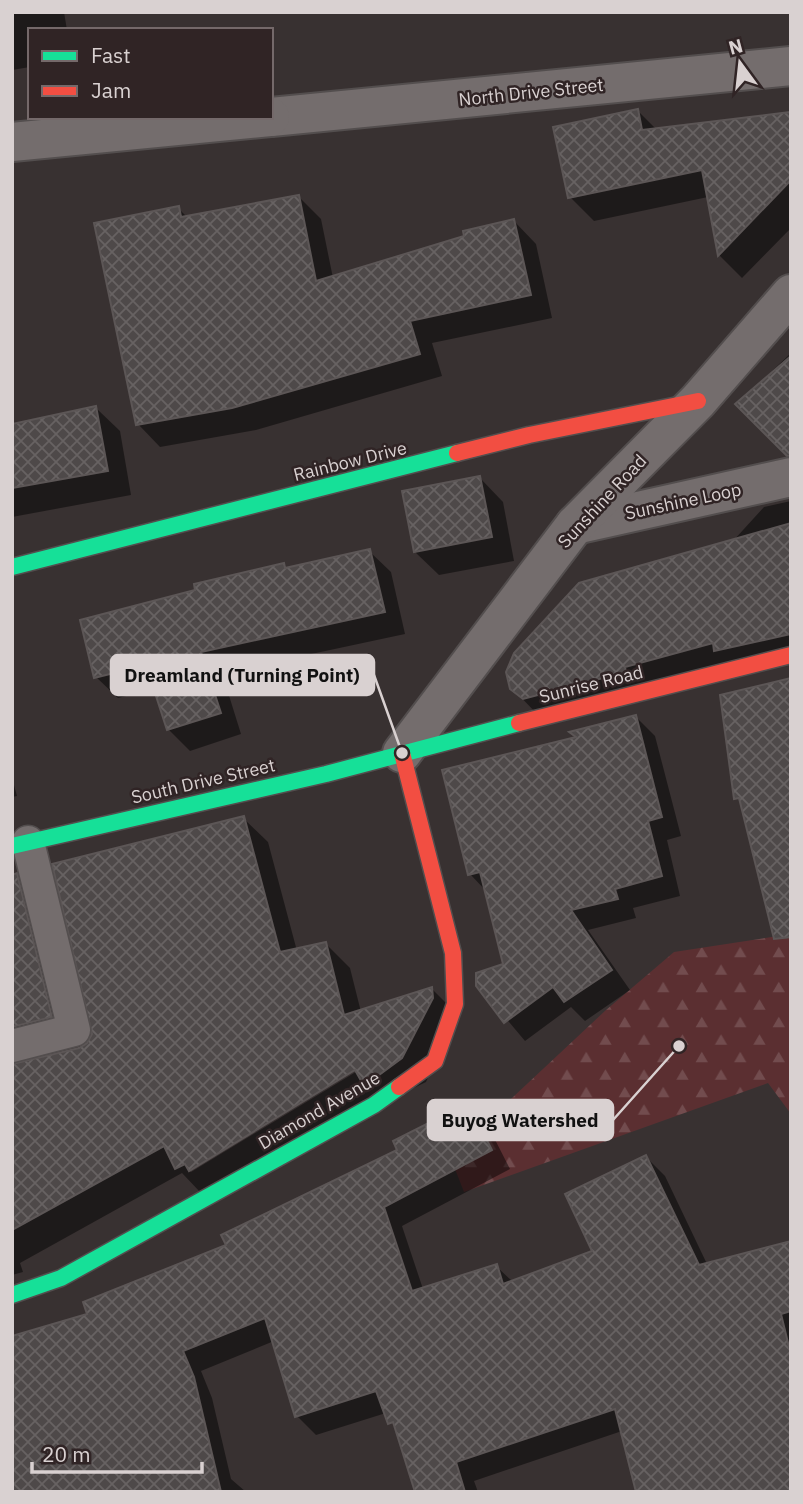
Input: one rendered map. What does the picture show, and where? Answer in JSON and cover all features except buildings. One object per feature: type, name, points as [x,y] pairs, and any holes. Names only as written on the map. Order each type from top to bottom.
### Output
[{"type":"street","name":"North Drive Street","points":[[273,117],[791,66]]},
{"type":"street","name":"North Drive Street","points":[[12,142],[250,119]]},
{"type":"street","name":"Sunshine Road","points":[[402,753],[575,524],[698,401],[791,294]]},
{"type":"street","name":"Rainbow Drive","points":[[12,567],[529,435],[698,401]]},
{"type":"street","name":"Sunshine Loop","points":[[575,524],[791,477]]},
{"type":"street","name":"Sunrise Road","points":[[402,753],[791,655]]},
{"type":"street","name":"South Drive Street","points":[[20,844],[402,753]]},
{"type":"street","name":"Diamond Avenue","points":[[12,1295],[61,1278],[374,1105],[435,1061],[455,1004],[453,953],[402,753]]},
{"type":"lane","points":[[12,1046],[74,1030],[20,844]]},
{"type":"green space","points":[[791,934],[791,1114],[768,1083],[464,1192],[450,1156],[606,1010],[674,952]]},
{"type":"traffic: fast","points":[[12,567],[457,453]]},
{"type":"traffic: fast","points":[[12,846],[326,774],[519,723]]},
{"type":"traffic: fast","points":[[12,1295],[61,1278],[374,1105],[399,1087]]},
{"type":"traffic: jam","points":[[457,453],[529,435],[698,401]]},
{"type":"traffic: jam","points":[[519,723],[791,655]]},
{"type":"traffic: jam","points":[[399,1087],[435,1061],[455,1004],[453,953],[402,753]]},
{"type":"place","name":"Dreamland (Turning Point)","points":[[402,753]]},
{"type":"place","name":"Buyog Watershed","points":[[679,1046]]}]
